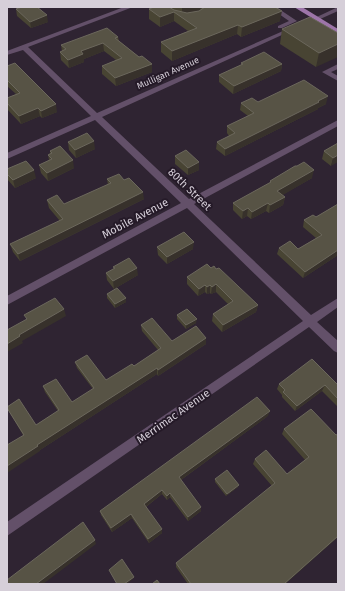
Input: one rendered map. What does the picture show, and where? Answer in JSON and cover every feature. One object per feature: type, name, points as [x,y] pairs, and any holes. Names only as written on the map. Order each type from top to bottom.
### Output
[{"type":"main road","points":[[297,7],[338,32]]},
{"type":"street","points":[[7,54],[130,7]]},
{"type":"street","points":[[272,7],[294,22],[274,31],[280,35]]},
{"type":"street","points":[[279,11],[288,7]]},
{"type":"street","name":"Mulligan Avenue","points":[[7,156],[338,9]]},
{"type":"street","name":"80th Street","points":[[24,47],[338,348]]},
{"type":"street","points":[[338,66],[326,72],[338,80]]},
{"type":"street","name":"Mobile Avenue","points":[[7,301],[338,123]]},
{"type":"street","name":"Merrimac Avenue","points":[[7,530],[338,302]]},
{"type":"building","points":[[22,7],[37,7],[47,15],[30,22],[16,9]]},
{"type":"building","points":[[154,7],[169,7],[174,10],[187,13],[199,11],[205,7],[275,7],[282,11],[242,27],[238,25],[172,51],[161,42],[197,28],[174,12],[160,17],[149,9]]},
{"type":"building","points":[[310,17],[338,33],[338,44],[319,53],[282,29]]},
{"type":"building","points":[[107,28],[118,37],[115,38],[139,57],[142,56],[152,64],[115,78],[102,66],[122,58],[103,43],[81,51],[83,54],[68,60],[60,52],[66,49],[61,45]]},
{"type":"building","points":[[264,52],[282,64],[234,86],[219,75],[243,64],[241,63]]},
{"type":"building","points":[[15,63],[56,104],[41,111],[38,108],[19,116],[7,103],[7,98],[20,93],[7,80],[7,66]]},
{"type":"building","points":[[304,80],[328,96],[318,101],[319,102],[225,149],[217,142],[235,133],[227,126],[254,113],[241,103],[252,98],[258,102]]},
{"type":"building","points":[[87,133],[94,141],[75,150],[68,142]]},
{"type":"building","points":[[338,143],[338,155],[333,158],[324,151]]},
{"type":"building","points":[[60,146],[73,160],[47,173],[39,165],[52,159],[48,155],[52,153],[50,151]]},
{"type":"building","points":[[186,150],[199,162],[188,168],[175,156]]},
{"type":"building","points":[[26,161],[34,170],[13,180],[7,174],[7,169]]},
{"type":"building","points":[[304,162],[314,170],[277,191],[285,197],[270,205],[268,203],[252,212],[248,208],[243,211],[233,203],[271,182],[270,181],[295,166]]},
{"type":"building","points":[[119,174],[124,180],[129,178],[143,192],[18,254],[10,244],[63,219],[47,200],[57,195],[64,204],[111,183],[107,179]]},
{"type":"building","points":[[338,204],[338,250],[305,272],[279,248],[290,241],[298,249],[322,235],[304,220],[313,215],[316,217]]},
{"type":"building","points":[[184,232],[194,242],[167,257],[157,247]]},
{"type":"building","points":[[129,258],[137,268],[113,281],[106,273],[115,268],[113,267]]},
{"type":"building","points":[[207,264],[211,268],[214,266],[216,269],[219,268],[258,305],[223,325],[213,314],[233,301],[216,284],[212,287],[210,285],[207,287],[205,285],[199,289],[187,277]]},
{"type":"building","points":[[117,288],[126,298],[115,304],[107,294]]},
{"type":"building","points":[[55,298],[64,309],[19,335],[20,336],[7,344],[7,330],[27,319],[24,315]]},
{"type":"building","points":[[187,309],[197,319],[186,325],[177,315]]},
{"type":"building","points":[[152,318],[172,341],[196,326],[206,338],[158,370],[157,368],[37,445],[38,446],[7,466],[7,445],[24,435],[7,407],[19,399],[36,425],[59,410],[43,386],[56,379],[72,402],[94,388],[75,362],[87,355],[106,380],[132,364],[134,366],[161,348],[141,325]]},
{"type":"building","points":[[312,359],[338,385],[338,399],[325,385],[297,406],[283,392],[285,390],[279,384]]},
{"type":"building","points":[[257,397],[270,411],[179,477],[201,507],[188,517],[170,493],[167,496],[162,490],[144,504],[162,529],[148,539],[131,514],[111,528],[100,511]]},
{"type":"building","points":[[311,409],[336,435],[338,434],[338,536],[284,584],[191,584],[176,563],[275,483],[255,459],[266,450],[287,474],[309,457],[284,429]]},
{"type":"building","points":[[227,470],[239,485],[227,494],[215,479]]},
{"type":"building","points":[[83,522],[95,540],[36,584],[7,584],[7,580]]},
{"type":"building","points":[[122,559],[134,577],[124,584],[117,584],[109,570]]},
{"type":"building","points":[[157,580],[160,584],[152,584]]}]
